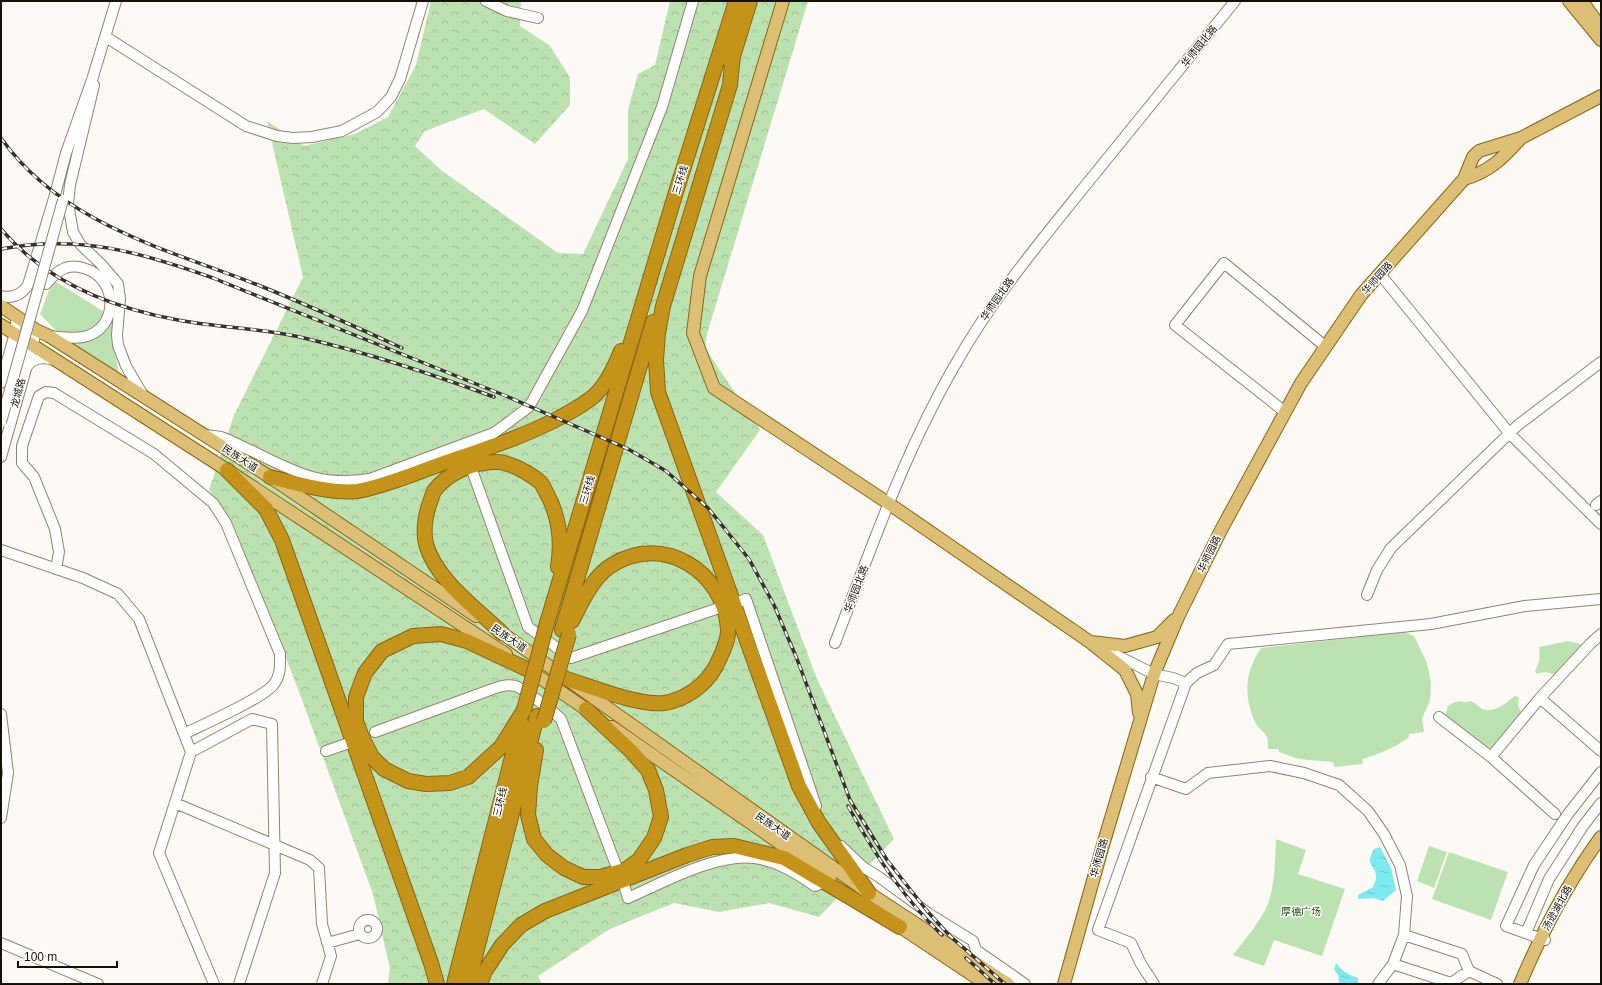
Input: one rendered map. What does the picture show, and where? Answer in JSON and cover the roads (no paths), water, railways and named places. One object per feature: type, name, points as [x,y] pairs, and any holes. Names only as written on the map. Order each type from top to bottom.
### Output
[{"type":"highway","name":"三环线","points":[[454,984],[547,623],[676,192],[736,1]]},
{"type":"highway","name":"三环线","points":[[468,984],[541,718],[733,55],[750,1]]},
{"type":"highway","points":[[567,628],[730,85],[733,55]]},
{"type":"highway","points":[[270,477],[339,491],[356,491],[413,474],[504,441],[543,426],[577,409],[596,395],[606,381],[618,358],[676,192]]},
{"type":"highway","points":[[663,306],[658,332],[656,360],[658,392],[667,419],[799,786],[819,822],[869,893]]},
{"type":"highway","points":[[502,633],[449,584],[436,566],[426,544],[424,530],[425,516],[434,491],[449,476],[473,465],[496,462],[522,469],[542,484],[552,503],[558,521],[560,557],[547,623]]},
{"type":"highway","points":[[227,470],[266,509],[282,540],[431,963],[436,984]]},
{"type":"highway","points":[[567,628],[588,590],[611,565],[635,554],[652,553],[671,556],[692,565],[713,586],[722,604],[728,630],[723,652],[711,674],[702,686],[677,699],[663,703],[636,701],[567,679]]},
{"type":"highway","points":[[524,710],[501,747],[468,777],[450,784],[426,784],[408,781],[384,769],[372,757],[360,735],[356,721],[356,697],[365,673],[382,651],[413,636],[441,634],[467,641],[531,670]]},
{"type":"highway","points":[[541,718],[530,786],[528,815],[534,839],[547,855],[564,868],[583,877],[601,878],[625,870],[638,860],[654,838],[661,817],[656,790],[648,770],[631,751],[586,709]]},
{"type":"highway","points":[[476,984],[536,750]]},
{"type":"highway","points":[[480,984],[485,971],[502,945],[521,926],[533,918],[545,911],[687,855],[712,847],[734,846],[784,858],[900,927]]},
{"type":"main road","points":[[783,1],[700,276],[692,333],[714,388],[888,503],[1090,642],[1125,670],[1137,694],[1140,718]]},
{"type":"main road","points":[[1569,1],[1601,40]]},
{"type":"main road","points":[[1582,1],[1601,28]]},
{"type":"main road","points":[[1464,179],[1473,157],[1479,151],[1521,138],[1601,96]]},
{"type":"main road","points":[[1464,179],[1476,176],[1491,168],[1521,138]]},
{"type":"main road","name":"华师园路","points":[[1064,984],[1154,674],[1178,617],[1221,530],[1301,384],[1361,294],[1464,179]]},
{"type":"main road","name":"民族大道","points":[[1,306],[36,330],[49,336],[270,477],[502,633],[869,893],[1008,984]]},
{"type":"main road","name":"民族大道","points":[[1,325],[33,344],[227,470],[531,670],[900,927],[986,984]]},
{"type":"main road","points":[[1090,642],[1125,646],[1157,636],[1178,617]]},
{"type":"main road","name":"汤逊湖北路","points":[[1522,984],[1542,939],[1547,923],[1585,859],[1601,837]]},
{"type":"main road","name":"汤逊湖北路","points":[[1542,939],[1588,862],[1601,844]]},
{"type":"street","points":[[108,36],[116,1]]},
{"type":"street","points":[[1,296],[14,296],[24,291],[28,285],[66,153],[93,81],[119,1]]},
{"type":"street","points":[[108,36],[248,122],[293,134],[312,132],[341,127],[374,108],[387,94],[396,78],[418,1]]},
{"type":"street","points":[[108,36],[246,126],[277,136],[293,138],[312,137],[342,131],[377,112],[391,97],[400,79],[423,1]]},
{"type":"street","points":[[486,1],[508,11],[538,18]]},
{"type":"street","points":[[204,435],[221,437],[292,471],[309,477],[332,481],[353,482],[370,479],[463,448],[494,433],[529,407],[582,311],[662,107],[693,1]]},
{"type":"street","name":"华师园北路","points":[[835,643],[888,503],[928,414],[955,364],[988,310],[1030,255],[1235,1]]},
{"type":"street","points":[[1,422],[93,81]]},
{"type":"street","points":[[93,81],[70,185],[68,203],[73,232],[80,244],[105,268],[118,284],[120,299],[117,335],[118,345],[126,366],[144,397]]},
{"type":"street","points":[[1,413],[61,201]]},
{"type":"street","points":[[1285,412],[1175,325],[1224,263],[1326,347]]},
{"type":"street","points":[[18,361],[46,284],[56,274],[65,268],[77,266],[89,269],[103,279],[109,291],[111,301],[106,319],[100,328],[94,333],[78,338],[49,336]]},
{"type":"street","points":[[1380,274],[1510,434],[1601,524]]},
{"type":"street","name":"龙城路","points":[[1,384],[17,316]]},
{"type":"street","points":[[1,329],[8,346],[8,359]]},
{"type":"street","name":"龙城路","points":[[1,457],[36,330]]},
{"type":"street","points":[[24,371],[33,360],[40,358],[57,361]]},
{"type":"street","points":[[1367,595],[1377,570],[1391,548],[1518,425],[1601,362]]},
{"type":"street","points":[[56,569],[59,552],[55,529],[34,477],[22,463],[22,446],[39,396],[46,392],[54,393],[154,454],[213,503],[226,523],[280,654],[280,673],[274,685],[262,695],[184,734]]},
{"type":"street","points":[[472,470],[528,627],[571,658],[719,608]]},
{"type":"street","points":[[1,550],[83,578],[118,594],[139,619],[191,752],[159,853],[214,984]]},
{"type":"street","points":[[738,602],[746,599],[813,800],[822,818],[839,844],[863,867],[880,877],[931,915],[973,941],[976,950],[1025,984]]},
{"type":"street","points":[[1154,984],[1141,964],[1131,942],[1098,930],[1151,777],[1186,683],[1197,673],[1214,666],[1228,644],[1431,624],[1525,606],[1601,600]]},
{"type":"street","points":[[1491,757],[1540,698],[1600,637]]},
{"type":"street","points":[[1090,642],[1154,674],[1173,678],[1186,683]]},
{"type":"street","points":[[375,732],[490,690],[503,686],[516,686],[554,712],[561,719],[617,868]]},
{"type":"street","points":[[1540,698],[1601,751]]},
{"type":"street","points":[[1,714],[8,773],[1,818]]},
{"type":"street","points":[[1439,717],[1491,757],[1556,814]]},
{"type":"street","points":[[191,752],[252,719],[272,724],[275,873],[239,984]]},
{"type":"street","points":[[326,751],[349,743]]},
{"type":"street","points":[[1,763],[1,778]]},
{"type":"street","points":[[1151,777],[1186,789],[1208,773],[1270,766],[1304,773],[1339,785],[1368,811],[1384,834],[1400,866],[1407,896],[1404,935],[1393,964],[1378,984]]},
{"type":"street","points":[[1542,939],[1506,926],[1534,865],[1568,814],[1601,772]]},
{"type":"street","points":[[174,803],[310,860],[319,868],[322,924],[331,956],[322,984]]},
{"type":"street","points":[[1526,933],[1549,879],[1583,826],[1601,803]]},
{"type":"street","points":[[624,885],[628,898],[703,866],[730,859],[753,858],[776,863],[798,874],[815,886],[824,882]]},
{"type":"street","points":[[327,943],[360,934]]},
{"type":"street","points":[[1404,935],[1462,954],[1469,972],[1497,984]]},
{"type":"street","points":[[1,943],[98,984]]},
{"type":"street","points":[[1393,964],[1451,983],[1469,972]]},
{"type":"water","points":[[1380,847],[1391,868],[1396,890],[1383,901],[1373,898],[1358,899],[1358,895],[1373,887],[1376,873],[1370,859],[1374,849]]},
{"type":"water","points":[[1336,963],[1351,976],[1358,978],[1358,984],[1339,984],[1338,975],[1334,969]]},
{"type":"railway","points":[[1,138],[26,168],[55,193],[86,214],[155,247],[281,294],[402,348]]},
{"type":"railway","points":[[1,229],[19,248],[38,264],[59,278],[105,300],[153,315],[178,320],[273,332],[304,338],[400,364],[494,397]]},
{"type":"railway","points":[[1,249],[30,245],[83,245],[109,248],[160,260],[213,278],[506,396],[628,449],[666,471],[708,508],[749,559],[774,605],[797,659],[850,800],[887,860],[928,912],[950,936],[1005,984]]},
{"type":"railway","points":[[848,806],[878,857],[890,874],[914,906],[942,935]]},
{"type":"railway","points":[[966,958],[995,984]]},
{"type":"park label","name":"厚德广场","points":[[1301,911]]}]
